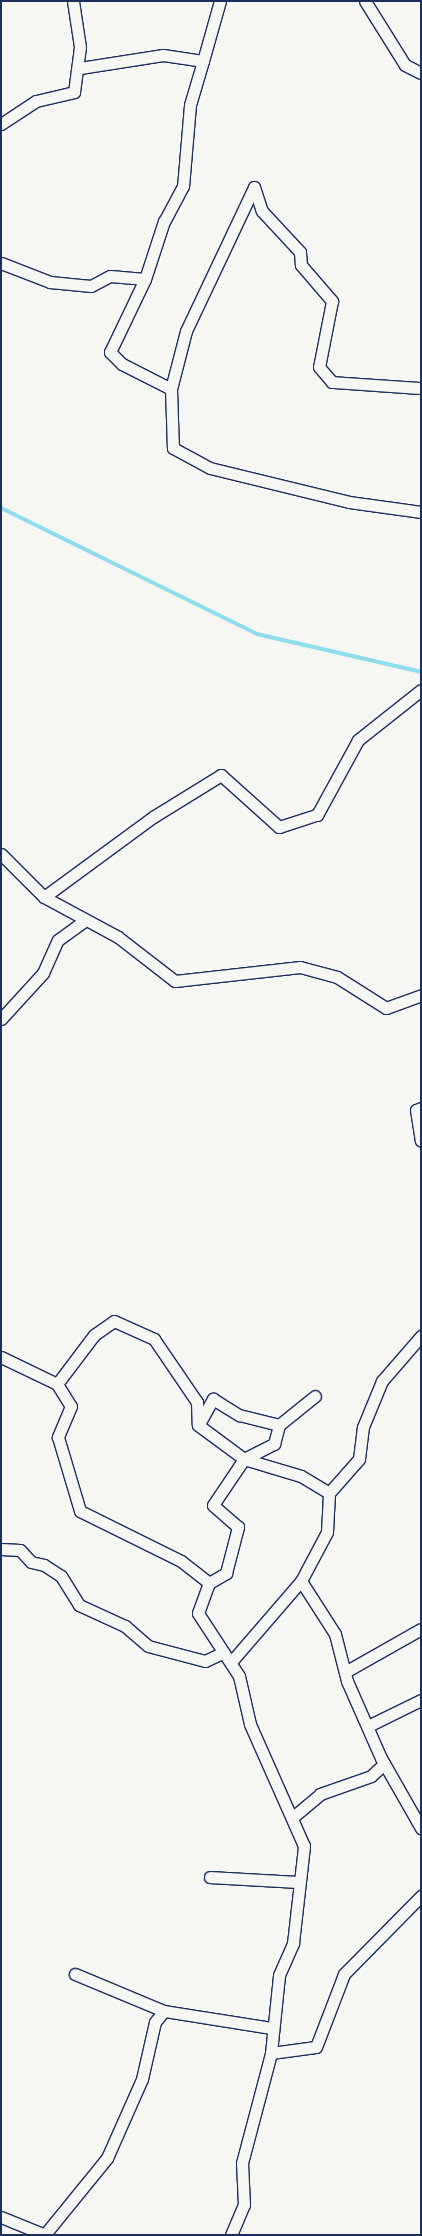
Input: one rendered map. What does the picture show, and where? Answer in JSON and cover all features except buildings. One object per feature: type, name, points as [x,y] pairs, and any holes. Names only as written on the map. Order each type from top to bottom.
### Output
[{"type":"street","points":[[1,124],[36,101],[74,92],[80,68],[73,1]]},
{"type":"street","points":[[171,389],[122,364],[110,352],[145,279],[164,221],[183,186],[190,105],[220,1]]},
{"type":"street","points":[[365,1],[405,65],[421,74]]},
{"type":"street","points":[[80,68],[163,55],[203,60]]},
{"type":"street","points":[[421,388],[332,382],[319,368],[332,301],[300,265],[300,252],[262,211],[254,187],[186,331],[171,389],[173,448],[210,468],[349,502],[421,512]]},
{"type":"street","points":[[1,263],[50,282],[91,286],[110,276],[145,279]]},
{"type":"street","points":[[44,897],[153,817],[222,775],[279,827],[317,815],[358,740],[421,690]]},
{"type":"street","points":[[1,854],[44,897],[118,936],[175,981],[300,967],[338,977],[386,1008],[421,995]]},
{"type":"street","points":[[1,1020],[42,972],[58,940],[86,920]]},
{"type":"street","points":[[421,1108],[416,1110],[421,1141]]},
{"type":"street","points":[[56,1384],[94,1335],[114,1321],[154,1339],[197,1402],[198,1425]]},
{"type":"street","points":[[231,1662],[301,1581],[327,1532],[329,1493],[359,1460],[363,1427],[382,1381],[421,1336]]},
{"type":"street","points":[[1,1357],[56,1384],[71,1406],[58,1437],[80,1510],[181,1561],[209,1583]]},
{"type":"street","points":[[231,2235],[244,2205],[242,2163],[271,2053],[271,2028],[280,1998],[279,1975],[293,1943],[297,1882],[305,1863],[304,1846],[293,1817],[250,1724],[239,1676],[231,1662],[222,1653],[198,1613],[209,1583],[226,1573],[238,1527],[213,1505],[244,1459],[274,1444],[279,1425],[315,1396]]},
{"type":"street","points":[[198,1425],[213,1399],[239,1415],[279,1425]]},
{"type":"street","points":[[198,1425],[244,1459],[301,1476],[329,1493]]},
{"type":"street","points":[[1,1549],[20,1550],[31,1562],[44,1565],[61,1576],[79,1605],[125,1626],[148,1646],[205,1661],[222,1653]]},
{"type":"street","points":[[301,1581],[335,1634],[345,1672],[370,1725],[384,1764],[421,1828]]},
{"type":"street","points":[[345,1672],[421,1629]]},
{"type":"street","points":[[370,1725],[421,1700]]},
{"type":"street","points":[[293,1817],[320,1794],[371,1776],[384,1764]]},
{"type":"street","points":[[210,1876],[297,1882]]},
{"type":"street","points":[[271,2053],[316,2047],[344,1974],[421,1896]]},
{"type":"street","points":[[75,1974],[164,2011],[271,2028]]},
{"type":"street","points":[[1,2217],[45,2234],[108,2158],[142,2079],[155,2022],[164,2011]]},
{"type":"waterway","points":[[1,508],[257,634],[421,672]]}]
